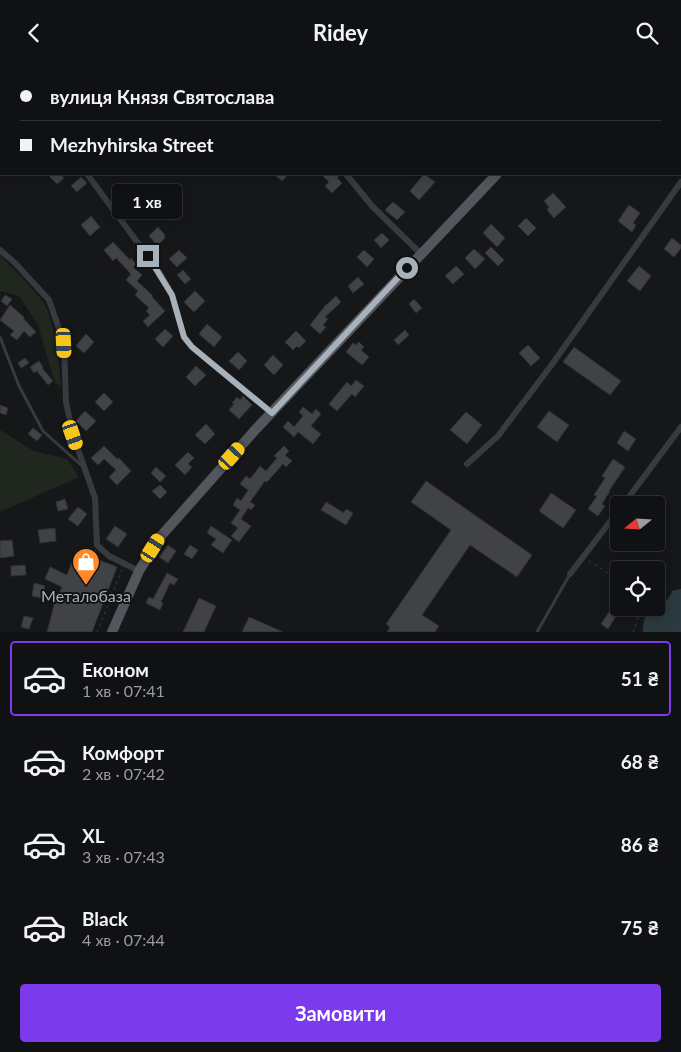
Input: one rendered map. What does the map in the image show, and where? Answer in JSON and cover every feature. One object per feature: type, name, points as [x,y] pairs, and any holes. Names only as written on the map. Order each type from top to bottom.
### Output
[{"type":"main road","points":[[112,632],[139,571],[160,536],[256,429],[496,175]]},
{"type":"street","points":[[88,175],[160,273],[172,295],[184,337],[192,347],[272,413]]},
{"type":"street","points":[[347,175],[372,206],[421,254]]},
{"type":"street","points":[[467,464],[498,436],[553,363],[681,182]]},
{"type":"street","points":[[0,250],[50,300],[64,343],[66,402],[73,435],[95,498],[97,545],[109,556],[139,571]]},
{"type":"street","points":[[630,496],[681,427]]},
{"type":"street","points":[[570,575],[610,521]]},
{"type":"lane","points":[[0,337],[19,386],[43,431],[84,468]]},
{"type":"lane","points":[[538,632],[570,575]]},
{"type":"path","points":[[582,557],[610,574]]},
{"type":"path","points":[[102,632],[97,631],[125,564]]},
{"type":"path","points":[[665,587],[668,583]]},
{"type":"path","points":[[633,632],[640,616]]},
{"type":"shaded area","points":[[0,256],[31,287],[45,305],[55,336],[61,389],[54,380],[38,325],[19,296],[0,291]]},
{"type":"shaded area","points":[[0,430],[34,451],[67,459],[79,477],[0,512]]},
{"type":"shaded area","points":[[681,589],[681,632],[643,632],[646,616],[665,616],[665,601],[672,591]]},
{"type":"building","points":[[48,175],[61,175],[64,178],[57,184]]},
{"type":"building","points":[[275,175],[288,175],[282,181]]},
{"type":"building","points":[[322,175],[340,175],[337,178],[342,183],[332,193],[325,186],[329,182]]},
{"type":"building","points":[[423,175],[435,182],[419,200],[410,191]]},
{"type":"building","points":[[81,177],[87,183],[77,192],[71,186]]},
{"type":"building","points":[[126,184],[132,190],[122,199],[116,193]]},
{"type":"building","points":[[553,193],[566,207],[554,218],[547,210],[549,207],[544,201]]},
{"type":"building","points":[[143,196],[151,204],[140,215],[132,207]]},
{"type":"building","points":[[393,202],[405,212],[397,220],[385,210]]},
{"type":"building","points":[[629,205],[640,213],[633,223],[636,225],[632,232],[618,221]]},
{"type":"building","points":[[91,216],[100,227],[90,236],[81,225]]},
{"type":"building","points":[[526,218],[536,228],[528,236],[518,226]]},
{"type":"building","points":[[491,224],[505,238],[497,247],[483,233]]},
{"type":"building","points":[[158,227],[165,235],[165,238],[159,244],[157,242],[156,244],[149,236]]},
{"type":"building","points":[[382,233],[389,240],[381,248],[374,240]]},
{"type":"building","points":[[672,238],[681,245],[681,248],[674,257],[664,249]]},
{"type":"building","points":[[113,242],[136,264],[133,267],[142,275],[137,281],[165,311],[148,327],[143,321],[150,315],[146,311],[149,308],[135,295],[138,291],[126,280],[131,274],[116,258],[113,261],[104,250]]},
{"type":"building","points":[[491,247],[504,260],[498,266],[485,253]]},
{"type":"building","points":[[474,249],[485,259],[475,269],[465,258]]},
{"type":"building","points":[[179,250],[187,258],[177,267],[169,259]]},
{"type":"building","points":[[364,250],[374,259],[367,267],[357,257]]},
{"type":"building","points":[[456,266],[464,274],[453,284],[445,276]]},
{"type":"building","points":[[639,266],[651,276],[640,291],[627,281]]},
{"type":"building","points":[[183,270],[191,279],[185,284],[177,275]]},
{"type":"building","points":[[358,277],[364,284],[353,293],[348,286]]},
{"type":"building","points":[[195,291],[205,301],[194,312],[184,302]]},
{"type":"building","points":[[5,295],[12,299],[7,306],[1,301]]},
{"type":"building","points":[[336,296],[341,302],[325,317],[328,319],[323,325],[326,327],[320,334],[310,325],[325,306]]},
{"type":"building","points":[[414,299],[422,308],[416,313],[409,304]]},
{"type":"building","points":[[10,305],[24,317],[36,332],[30,337],[24,331],[17,340],[10,335],[14,331],[0,320]]},
{"type":"building","points":[[207,324],[222,337],[214,347],[199,334]]},
{"type":"building","points":[[165,329],[173,336],[163,347],[155,339]]},
{"type":"building","points":[[405,330],[409,335],[398,345],[394,340]]},
{"type":"building","points":[[296,331],[306,341],[299,348],[297,346],[293,350],[285,342]]},
{"type":"building","points":[[86,334],[94,342],[84,353],[76,346]]},
{"type":"building","points":[[359,342],[364,347],[361,350],[369,357],[362,365],[346,352],[353,343],[356,345]]},
{"type":"building","points":[[528,345],[540,358],[531,366],[519,353]]},
{"type":"building","points":[[574,347],[621,381],[610,395],[563,362]]},
{"type":"building","points":[[238,352],[247,361],[239,370],[229,361]]},
{"type":"building","points":[[273,355],[283,365],[274,375],[264,365]]},
{"type":"building","points":[[25,358],[29,363],[21,368],[18,363]]},
{"type":"building","points":[[39,361],[42,368],[53,381],[48,385],[37,371],[34,373],[30,367]]},
{"type":"building","points":[[196,366],[206,375],[195,386],[186,377]]},
{"type":"building","points":[[356,380],[364,386],[355,397],[352,394],[337,411],[329,404],[347,382],[351,386]]},
{"type":"building","points":[[104,393],[113,402],[104,411],[95,402]]},
{"type":"building","points":[[243,396],[252,405],[239,419],[229,410],[237,397],[240,400]]},
{"type":"building","points":[[0,405],[8,408],[6,415],[0,413]]},
{"type":"building","points":[[303,407],[312,414],[316,409],[321,414],[311,426],[321,434],[313,444],[298,432],[294,437],[283,427],[288,421],[294,427],[303,416],[299,412]]},
{"type":"building","points":[[85,411],[96,421],[86,431],[76,421]]},
{"type":"building","points":[[549,411],[569,425],[557,442],[537,427]]},
{"type":"building","points":[[466,412],[482,425],[467,444],[450,430]]},
{"type":"building","points":[[206,424],[215,434],[205,444],[195,435]]},
{"type":"building","points":[[33,428],[42,435],[37,441],[28,434]]},
{"type":"building","points":[[624,431],[636,439],[628,451],[617,443]]},
{"type":"building","points":[[104,446],[131,471],[117,485],[109,477],[116,470],[104,459],[98,465],[91,458]]},
{"type":"building","points":[[284,446],[289,451],[285,455],[292,461],[286,467],[283,464],[267,482],[265,481],[250,502],[255,505],[251,510],[248,508],[241,519],[251,526],[239,542],[231,536],[238,528],[231,523],[240,510],[233,505],[237,498],[241,501],[248,490],[240,484],[246,476],[250,479],[260,466],[266,471],[277,458],[274,456]]},
{"type":"building","points":[[188,452],[194,458],[188,464],[192,467],[185,475],[175,465]]},
{"type":"building","points":[[613,459],[625,467],[609,491],[602,504],[605,506],[598,516],[588,509],[597,496],[594,495],[605,478],[602,476]]},
{"type":"building","points":[[156,467],[166,476],[160,482],[151,473]]},
{"type":"building","points":[[426,481],[532,555],[517,577],[470,545],[422,615],[439,626],[435,632],[387,632],[390,627],[386,624],[451,530],[411,502]]},
{"type":"building","points":[[160,485],[167,492],[160,499],[152,491]]},
{"type":"building","points":[[551,493],[576,510],[563,528],[539,511]]},
{"type":"building","points":[[65,499],[68,509],[58,511],[56,502]]},
{"type":"building","points":[[326,502],[344,513],[346,509],[353,513],[346,525],[321,510]]},
{"type":"building","points":[[78,507],[87,514],[78,526],[68,519]]},
{"type":"building","points":[[115,526],[127,534],[118,547],[106,539]]},
{"type":"building","points":[[211,526],[232,540],[223,553],[211,545],[216,539],[207,533]]},
{"type":"building","points":[[55,528],[56,541],[40,543],[38,530]]},
{"type":"building","points":[[12,540],[14,556],[0,558],[0,541]]},
{"type":"building","points":[[168,545],[176,551],[168,563],[159,557]]},
{"type":"building","points":[[190,545],[198,550],[192,559],[184,554]]},
{"type":"building","name":"Металобаза","points":[[96,551],[94,558],[117,567],[92,632],[47,632],[54,605],[62,587],[45,579],[50,567],[67,575],[76,552]]},
{"type":"building","points":[[25,565],[26,575],[11,576],[11,566]]},
{"type":"building","points":[[167,573],[178,579],[174,585],[170,583],[161,602],[163,603],[160,610],[146,603],[149,597],[153,599]]},
{"type":"building","points":[[34,583],[45,586],[42,598],[32,596]]},
{"type":"building","points":[[199,598],[216,606],[204,632],[183,632]]},
{"type":"building","points":[[609,612],[610,616],[616,616],[608,629],[601,624]]},
{"type":"building","points":[[24,616],[33,618],[29,629],[21,627]]},
{"type":"building","points":[[249,617],[283,632],[242,632]]},
{"type":"place","name":"Металобаза","points":[[86,586]]},
{"type":"route","points":[[148,256],[172,295],[184,337],[192,347],[272,413],[407,268]]}]
